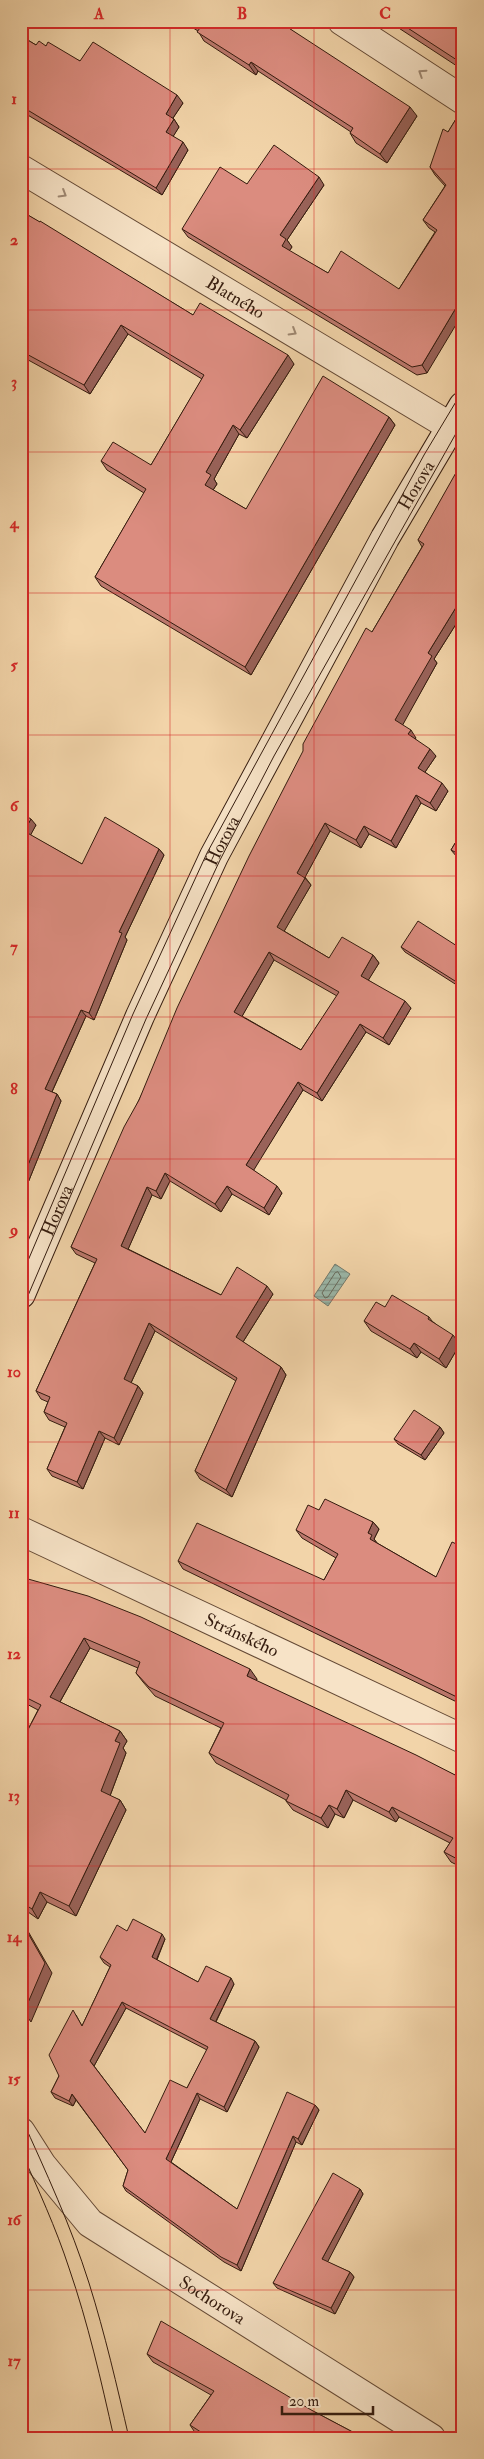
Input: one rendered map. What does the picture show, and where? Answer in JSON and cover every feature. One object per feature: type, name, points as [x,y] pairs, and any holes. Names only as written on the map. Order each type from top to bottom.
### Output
[{"type":"street","points":[[342,21],[463,100]]},
{"type":"street","name":"Blatného","points":[[21,169],[458,422]]},
{"type":"street","name":"Horova","points":[[21,1294],[140,1016],[214,856],[385,538],[458,422]]},
{"type":"street","name":"Stránského","points":[[21,1531],[463,1739]]},
{"type":"street","name":"Sochorova","points":[[21,2132],[42,2165],[90,2223],[431,2438]]},
{"type":"water","points":[[335,1264],[350,1274],[328,1306],[314,1296]]},
{"type":"building","points":[[190,21],[278,21],[410,107],[380,154],[350,133],[353,128],[251,62],[249,65],[197,32],[200,28]]},
{"type":"building","points":[[397,21],[463,21],[463,64]]},
{"type":"building","points":[[21,36],[36,45],[39,41],[46,46],[48,42],[80,61],[93,42],[177,95],[166,114],[174,119],[166,132],[183,142],[156,188],[21,106]]},
{"type":"building","points":[[456,119],[463,123],[463,296],[422,365],[412,367],[182,229],[220,167],[247,184],[274,145],[319,177],[280,235],[286,239],[282,246],[328,273],[341,251],[399,289],[437,230],[423,220],[446,185],[430,167],[443,129],[448,132]]},
{"type":"building","points":[[21,211],[193,315],[200,303],[288,355],[240,430],[233,425],[206,472],[211,475],[205,485],[246,509],[323,376],[389,417],[245,667],[95,577],[146,489],[101,461],[113,442],[151,465],[204,375],[121,325],[84,385],[21,351]]},
{"type":"building","points":[[462,462],[463,596],[428,653],[432,656],[395,720],[411,730],[408,734],[430,749],[418,768],[442,783],[430,803],[416,795],[391,841],[364,826],[356,840],[325,823],[297,873],[305,878],[277,927],[329,958],[342,937],[373,955],[361,976],[405,1001],[383,1038],[360,1024],[317,1093],[298,1082],[246,1165],[277,1186],[264,1208],[227,1186],[215,1204],[165,1173],[156,1191],[147,1187],[121,1246],[221,1295],[237,1267],[267,1286],[236,1337],[281,1367],[226,1490],[195,1471],[237,1378],[149,1323],[124,1379],[138,1386],[114,1438],[99,1431],[77,1482],[47,1469],[67,1423],[44,1412],[50,1397],[36,1391],[97,1259],[71,1247],[124,1127],[139,1100],[177,1008],[249,856],[303,751],[303,744],[366,628],[372,632],[424,544],[418,540]],"holes":[[[269,952],[339,992],[301,1050],[234,1012]]]},
{"type":"building","points":[[21,813],[31,819],[24,831],[82,864],[105,817],[159,849],[119,932],[122,933],[89,1013],[81,1010],[45,1089],[57,1094],[21,1182]]},
{"type":"building","points":[[463,830],[463,856],[451,850]]},
{"type":"building","points":[[418,921],[457,946],[461,940],[463,941],[463,986],[401,947]]},
{"type":"building","points":[[392,1295],[429,1317],[428,1319],[453,1335],[439,1359],[414,1343],[410,1349],[364,1321],[376,1302],[385,1307]]},
{"type":"building","points":[[414,1410],[440,1427],[421,1455],[394,1439]]},
{"type":"building","points":[[325,1499],[373,1522],[368,1533],[372,1535],[370,1539],[436,1577],[452,1542],[463,1547],[463,1700],[178,1561],[197,1523],[324,1580],[338,1554],[296,1530],[308,1505],[319,1510]]},
{"type":"building","points":[[21,1577],[88,1596],[141,1617],[250,1669],[247,1676],[463,1779],[463,1862],[444,1852],[453,1838],[392,1807],[389,1812],[346,1790],[337,1809],[329,1805],[321,1818],[286,1801],[289,1795],[209,1753],[224,1723],[149,1687],[136,1673],[140,1662],[84,1638],[50,1697],[120,1731],[115,1741],[120,1743],[101,1791],[120,1800],[69,1906],[40,1892],[32,1909],[21,1902],[21,1743],[41,1705],[21,1695]]},
{"type":"building","points":[[133,1919],[162,1934],[152,1957],[198,1982],[206,1966],[231,1978],[210,2019],[255,2041],[224,2107],[197,2093],[166,2159],[237,2209],[287,2092],[315,2105],[298,2139],[293,2136],[237,2265],[221,2257],[123,2186],[128,2170],[72,2094],[69,2101],[51,2092],[59,2076],[49,2055],[73,2010],[82,2026],[111,1965],[100,1957],[117,1925],[127,1931]],"holes":[[[122,2002],[208,2047],[187,2088],[170,2080],[145,2133],[90,2061]]]},
{"type":"building","points":[[21,1921],[45,1963],[24,2012],[21,2007]]},
{"type":"building","points":[[333,2173],[360,2189],[322,2259],[350,2272],[331,2308],[273,2283]]},
{"type":"building","points":[[161,2321],[313,2411],[364,2438],[210,2438],[190,2425],[214,2391],[147,2354]]},
{"type":"tram line","points":[[21,1277],[133,1014],[207,853],[424,455],[463,390]]},
{"type":"tram line","points":[[21,1312],[146,1019],[220,860],[274,756],[463,421]]},
{"type":"tram line","points":[[21,2117],[58,2199],[82,2262],[106,2341],[129,2438]]},
{"type":"tram line","points":[[21,2151],[53,2223],[76,2289],[94,2352],[114,2438]]}]
